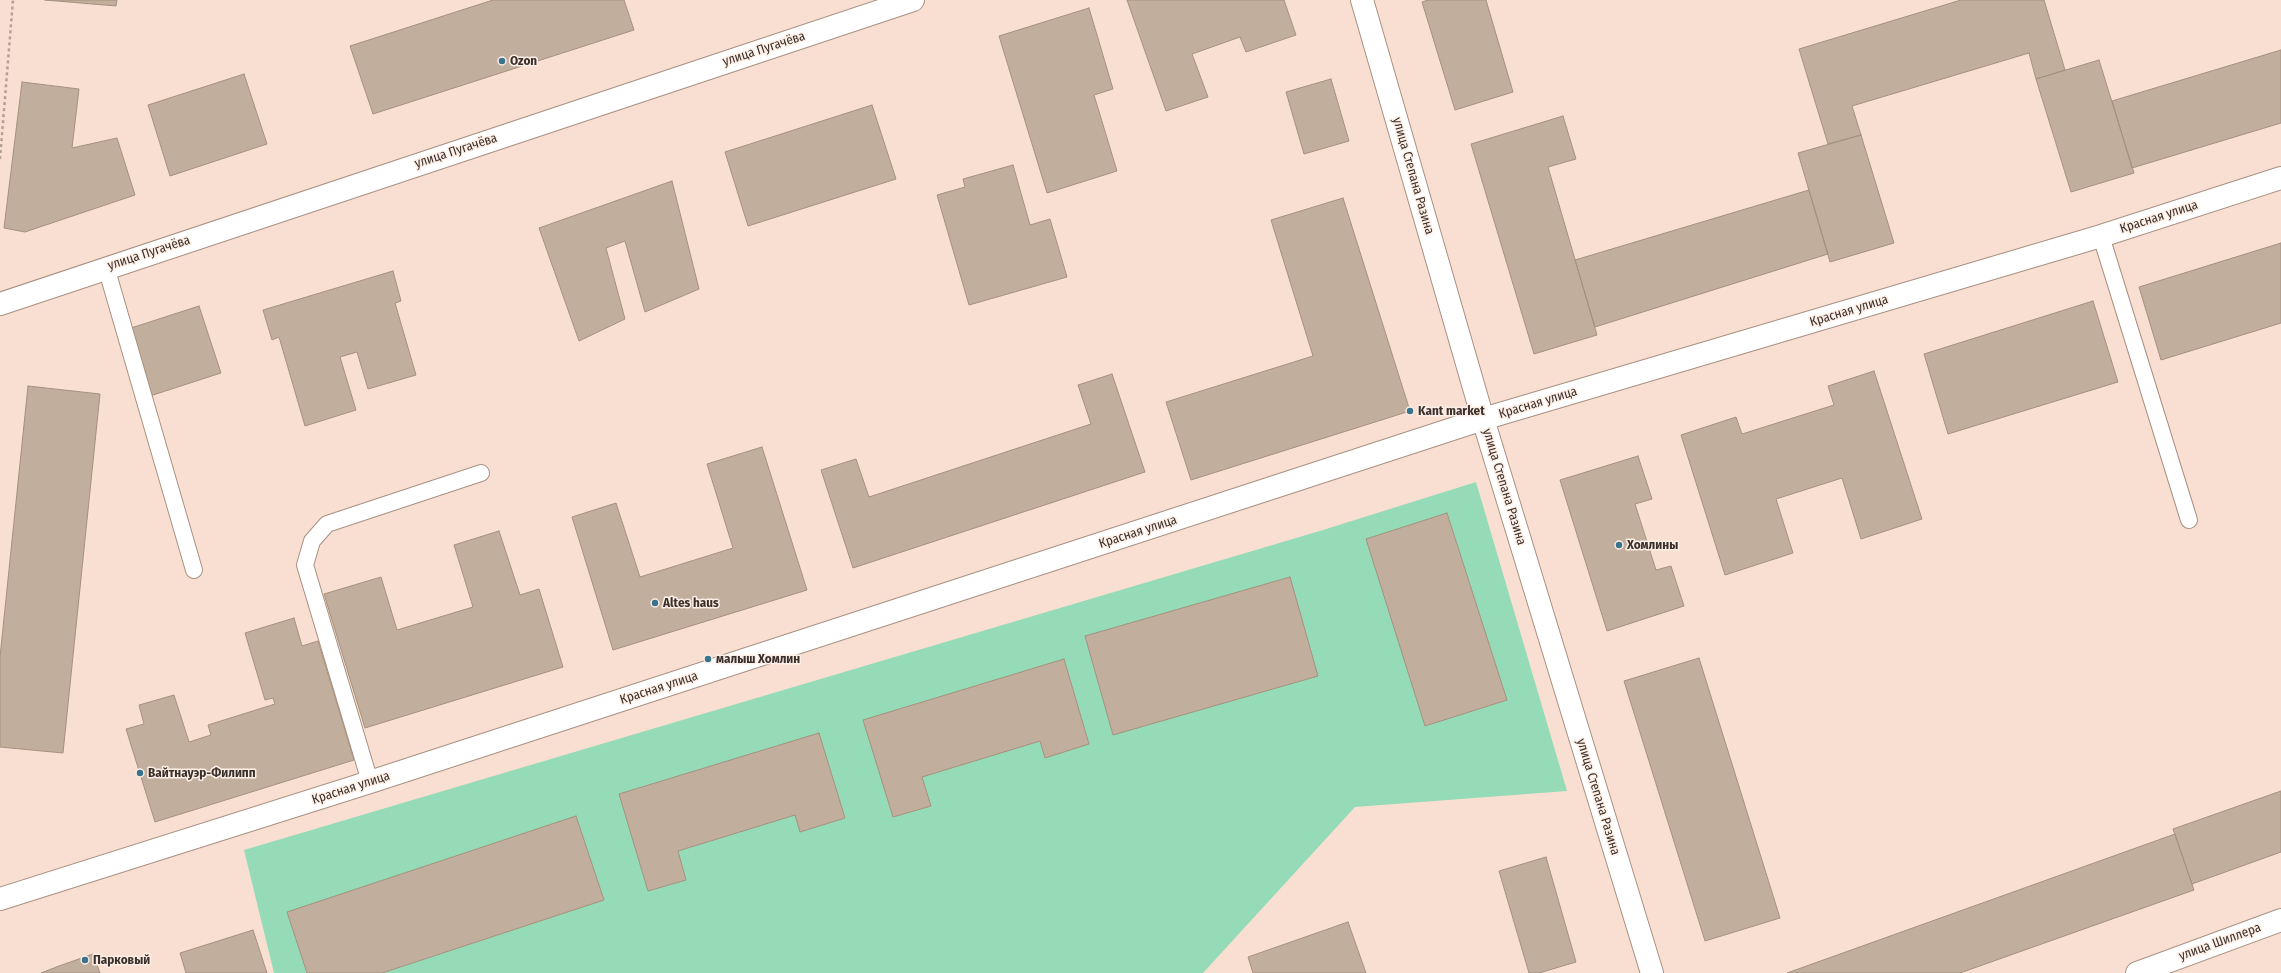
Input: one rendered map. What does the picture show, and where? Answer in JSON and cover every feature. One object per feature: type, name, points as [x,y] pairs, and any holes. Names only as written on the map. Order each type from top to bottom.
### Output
[{"type":"street","name":"улица Пугачёва","points":[[0,304],[913,0]]},
{"type":"street","name":"улица Степана Разина","points":[[1362,0],[1483,419],[1652,973]]},
{"type":"street","name":"Красная улица","points":[[0,900],[370,782],[1483,419],[2101,236],[2281,178]]},
{"type":"street","name":"улица Шиллера","points":[[2136,973],[2281,920]]},
{"type":"lane","points":[[2101,236],[2189,520]]},
{"type":"lane","points":[[106,268],[194,570]]},
{"type":"lane","points":[[370,782],[305,565],[312,541],[327,524],[481,473]]},
{"type":"path","points":[[0,159],[13,0]]},
{"type":"green space","points":[[1476,482],[1567,791],[1355,807],[1203,973],[274,973],[244,850],[1323,530]]},
{"type":"building","points":[[45,0],[117,0],[116,6]]},
{"type":"building","points":[[493,0],[624,0],[634,30],[373,114],[350,46]]},
{"type":"building","points":[[1127,0],[1284,0],[1296,35],[1246,52],[1240,37],[1192,54],[1208,97],[1166,111]]},
{"type":"building","points":[[1428,0],[1486,0],[1513,92],[1455,110],[1422,2]]},
{"type":"building","points":[[1961,0],[2044,0],[2065,70],[2036,79],[2029,53],[1852,106],[1861,135],[1828,144],[1799,49]]},
{"type":"building","points":[[1089,8],[1113,89],[1094,95],[1117,171],[1047,193],[999,36]]},
{"type":"building","points":[[2281,50],[2281,123],[2132,168],[2112,101]]},
{"type":"building","points":[[2099,60],[2134,173],[2071,192],[2036,79]]},
{"type":"building","points":[[244,74],[267,144],[170,176],[148,105]]},
{"type":"building","points":[[1331,79],[1349,141],[1304,154],[1286,92]]},
{"type":"building","points":[[22,82],[79,89],[72,148],[117,138],[135,195],[25,232],[4,228]]},
{"type":"building","points":[[872,105],[896,179],[748,226],[725,152]]},
{"type":"building","points":[[1563,116],[1576,159],[1548,167],[1597,335],[1534,354],[1471,144]]},
{"type":"building","points":[[1861,135],[1894,243],[1830,262],[1798,153]]},
{"type":"building","points":[[1013,165],[1030,225],[1050,219],[1067,277],[969,305],[937,195],[965,187],[963,179]]},
{"type":"building","points":[[672,181],[699,289],[645,312],[625,241],[606,248],[625,319],[579,341],[539,228]]},
{"type":"building","points":[[1809,190],[1828,254],[1595,327],[1575,260]]},
{"type":"building","points":[[1343,198],[1410,411],[1191,480],[1166,402],[1313,356],[1271,220]]},
{"type":"building","points":[[2281,243],[2281,323],[2161,360],[2139,287]]},
{"type":"building","points":[[393,271],[401,301],[395,303],[416,375],[368,389],[357,352],[340,357],[356,410],[305,426],[279,337],[272,340],[263,310]]},
{"type":"building","points":[[2093,301],[2118,382],[1948,434],[1924,354]]},
{"type":"building","points":[[199,306],[221,373],[150,396],[128,329]]},
{"type":"building","points":[[1874,371],[1922,519],[1861,539],[1842,478],[1776,499],[1793,553],[1725,575],[1681,435],[1736,417],[1742,434],[1834,405],[1828,386]]},
{"type":"building","points":[[1112,374],[1145,472],[853,568],[821,470],[856,459],[869,497],[1091,424],[1078,385]]},
{"type":"building","points":[[28,386],[100,394],[63,753],[0,747],[0,657]]},
{"type":"building","points":[[762,447],[807,590],[613,650],[572,517],[616,503],[640,577],[733,548],[707,464]]},
{"type":"building","points":[[1638,456],[1652,499],[1635,504],[1656,570],[1671,566],[1684,606],[1607,631],[1560,480]]},
{"type":"building","points":[[1447,513],[1507,700],[1425,726],[1366,539]]},
{"type":"building","points":[[499,531],[520,595],[539,589],[563,667],[365,728],[324,594],[381,577],[397,630],[473,607],[454,545]]},
{"type":"building","points":[[1290,577],[1318,676],[1113,735],[1085,636]]},
{"type":"building","points":[[294,618],[302,646],[318,641],[354,760],[155,822],[126,729],[144,724],[139,705],[174,695],[189,742],[211,735],[208,725],[275,704],[273,698],[265,700],[245,633]]},
{"type":"building","points":[[1699,658],[1780,918],[1705,941],[1624,681]]},
{"type":"building","points":[[1064,659],[1089,744],[1045,758],[1040,741],[922,777],[931,806],[893,817],[863,720]]},
{"type":"building","points":[[819,733],[845,818],[800,832],[795,815],[678,851],[686,880],[648,891],[619,794]]},
{"type":"building","points":[[2281,791],[2281,852],[2192,884],[2173,829]]},
{"type":"building","points":[[576,816],[604,900],[382,973],[307,973],[287,912]]},
{"type":"building","points":[[2175,834],[2194,890],[1960,973],[1787,973]]},
{"type":"building","points":[[1546,857],[1576,962],[1539,973],[1529,973],[1499,871]]},
{"type":"building","points":[[1348,922],[1366,973],[1253,973],[1248,957]]},
{"type":"building","points":[[253,930],[267,973],[186,973],[180,953]]},
{"type":"building","name":"Парковый","points":[[93,954],[100,973],[41,973],[59,966]]},
{"type":"place","name":"Ozon","points":[[502,61]]},
{"type":"place","name":"Kant market","points":[[1410,411]]},
{"type":"place","name":"Хомлины","points":[[1619,545]]},
{"type":"place","name":"Altes haus","points":[[655,603]]},
{"type":"place","name":"малыш Хомлин","points":[[708,659]]},
{"type":"place","name":"Вайтнауэр-Филипп","points":[[140,773]]},
{"type":"place","name":"Парковый","points":[[85,960]]}]
